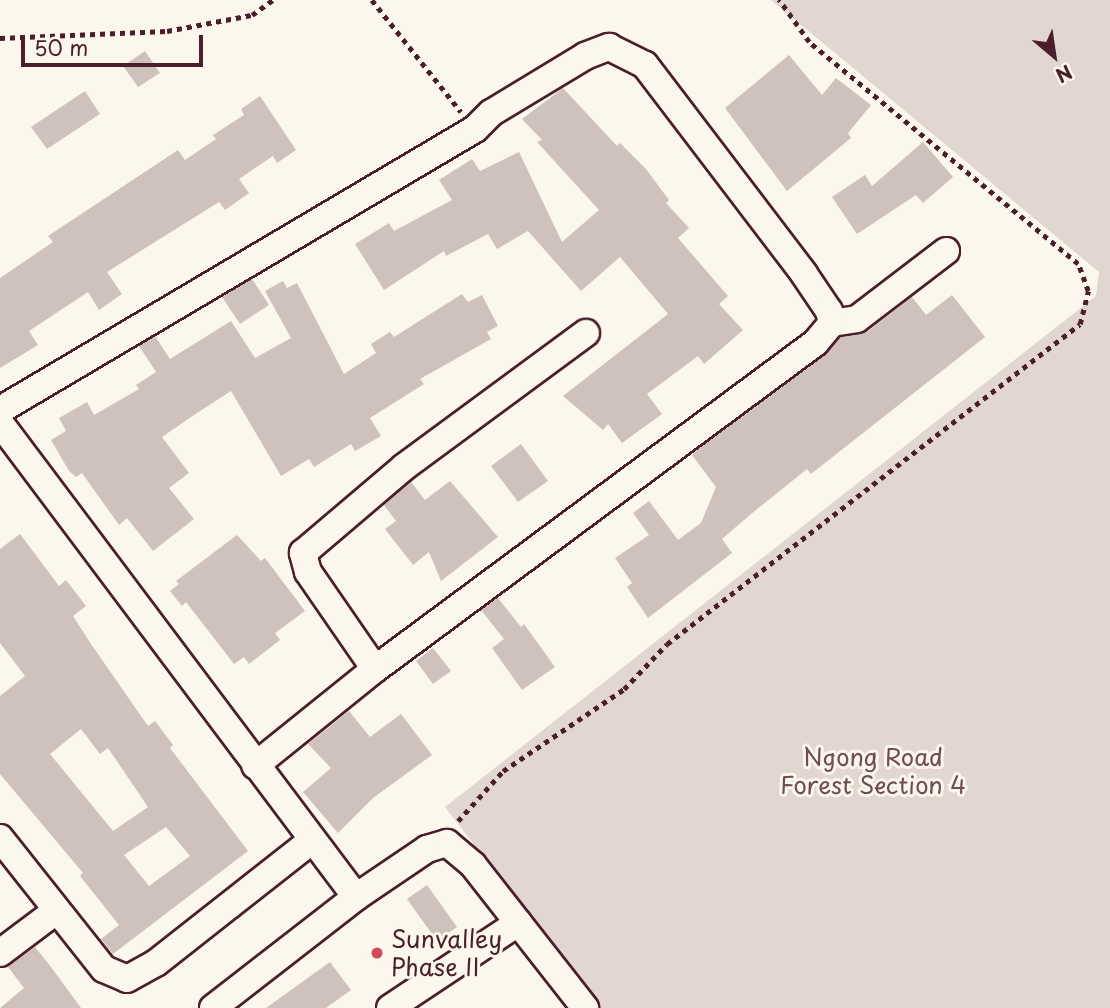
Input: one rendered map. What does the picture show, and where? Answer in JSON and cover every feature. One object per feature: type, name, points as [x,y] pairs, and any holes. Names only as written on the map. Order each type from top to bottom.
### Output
[{"type":"street","points":[[0,410],[475,129],[491,113],[584,55],[609,47],[629,54],[645,65],[726,167],[823,302],[832,323]]},
{"type":"street","points":[[255,766],[375,669],[815,343],[832,323],[857,319],[946,251]]},
{"type":"street","points":[[375,669],[308,572],[303,553],[394,474],[586,333]]},
{"type":"street","points":[[0,423],[311,841],[356,897]]},
{"type":"street","points":[[0,838],[104,970],[127,979],[156,963],[311,841]]},
{"type":"street","points":[[213,1008],[356,897],[436,845],[453,845],[473,865],[585,1008]]},
{"type":"street","points":[[0,953],[57,910]]},
{"type":"street","points":[[390,1008],[518,923]]},
{"type":"path","points":[[0,38],[166,31],[252,15],[273,0]]},
{"type":"path","points":[[372,0],[475,129]]},
{"type":"path","points":[[436,845],[503,771],[624,689],[667,643],[1080,324],[1088,291],[1078,264],[809,42],[779,0]]},
{"type":"green space","name":"Ngong Road Forest Section 4","points":[[771,0],[1110,0],[1110,1008],[600,1008],[445,807],[1096,296],[1099,272]]},
{"type":"building","points":[[145,51],[160,73],[138,87],[123,66]]},
{"type":"building","points":[[789,55],[822,95],[836,78],[871,105],[848,133],[851,138],[787,191],[725,108]]},
{"type":"building","points":[[563,88],[617,146],[620,143],[646,169],[669,200],[666,203],[689,228],[678,238],[728,296],[719,304],[743,330],[704,364],[698,356],[647,394],[662,414],[622,443],[608,424],[603,430],[563,396],[668,314],[620,257],[581,291],[528,231],[497,249],[488,234],[446,256],[444,251],[384,290],[355,244],[389,223],[394,231],[452,200],[439,180],[472,159],[480,171],[519,152],[562,242],[599,210],[537,142],[542,140],[522,119]]},
{"type":"building","points":[[85,91],[100,114],[47,149],[31,127]]},
{"type":"building","points":[[260,96],[296,150],[277,163],[273,156],[239,179],[249,193],[225,210],[219,202],[107,272],[122,294],[99,310],[88,292],[29,331],[38,345],[0,368],[0,278],[53,242],[48,236],[178,150],[185,160],[216,139],[213,135],[244,115],[241,109]]},
{"type":"building","points":[[923,142],[953,177],[923,203],[916,195],[857,234],[832,197],[865,175],[872,186]]},
{"type":"building","points":[[252,279],[269,305],[240,324],[222,297]]},
{"type":"building","points":[[283,281],[287,288],[297,283],[344,374],[376,353],[371,344],[390,332],[394,337],[462,294],[468,302],[482,295],[498,326],[487,332],[491,339],[420,379],[424,384],[370,418],[381,436],[355,451],[351,444],[314,467],[309,459],[281,476],[231,391],[194,415],[162,437],[189,473],[169,488],[194,519],[153,551],[127,518],[119,525],[82,473],[76,477],[69,471],[51,440],[66,431],[59,418],[87,402],[94,415],[139,389],[136,385],[156,372],[139,346],[155,336],[170,359],[231,321],[255,358],[291,338],[265,291]]},
{"type":"building","points":[[952,295],[985,337],[811,474],[807,469],[751,514],[722,539],[732,553],[648,618],[627,587],[632,583],[615,558],[649,535],[633,513],[649,501],[678,540],[701,523],[716,487],[692,455],[697,450],[824,356],[841,337],[867,332],[912,297],[926,315]]},
{"type":"building","points":[[521,444],[548,481],[518,502],[491,466]]},
{"type":"building","points":[[450,481],[498,537],[441,581],[429,552],[413,565],[385,529],[396,521],[384,505],[411,482],[425,500]]},
{"type":"building","points":[[20,534],[59,586],[66,580],[86,606],[73,616],[91,644],[148,726],[155,721],[173,745],[170,748],[248,851],[113,954],[101,939],[119,925],[80,876],[83,873],[0,774],[0,696],[25,676],[0,643],[0,549]],"holes":[[[81,729],[100,754],[108,748],[148,807],[113,831],[50,754]],[[166,827],[190,856],[149,886],[124,855]]]},
{"type":"building","points":[[237,535],[261,561],[265,558],[305,611],[275,633],[280,640],[249,664],[244,657],[234,664],[186,602],[182,606],[170,591],[179,584],[176,581]]},
{"type":"building","points":[[498,598],[521,627],[524,624],[555,667],[522,690],[492,648],[504,639],[481,610]]},
{"type":"building","points":[[433,648],[451,671],[433,684],[416,661]]},
{"type":"building","points":[[349,711],[370,737],[401,714],[432,755],[373,798],[338,833],[303,792],[331,768],[308,744]]},
{"type":"building","points":[[427,885],[457,927],[437,941],[407,899]]},
{"type":"building","points":[[35,947],[81,1008],[0,1008],[24,988],[8,967]]},
{"type":"building","points":[[330,962],[351,990],[326,1008],[266,1008]]},
{"type":"place","name":"Sunvalley Phase II","points":[[377,953]]}]
